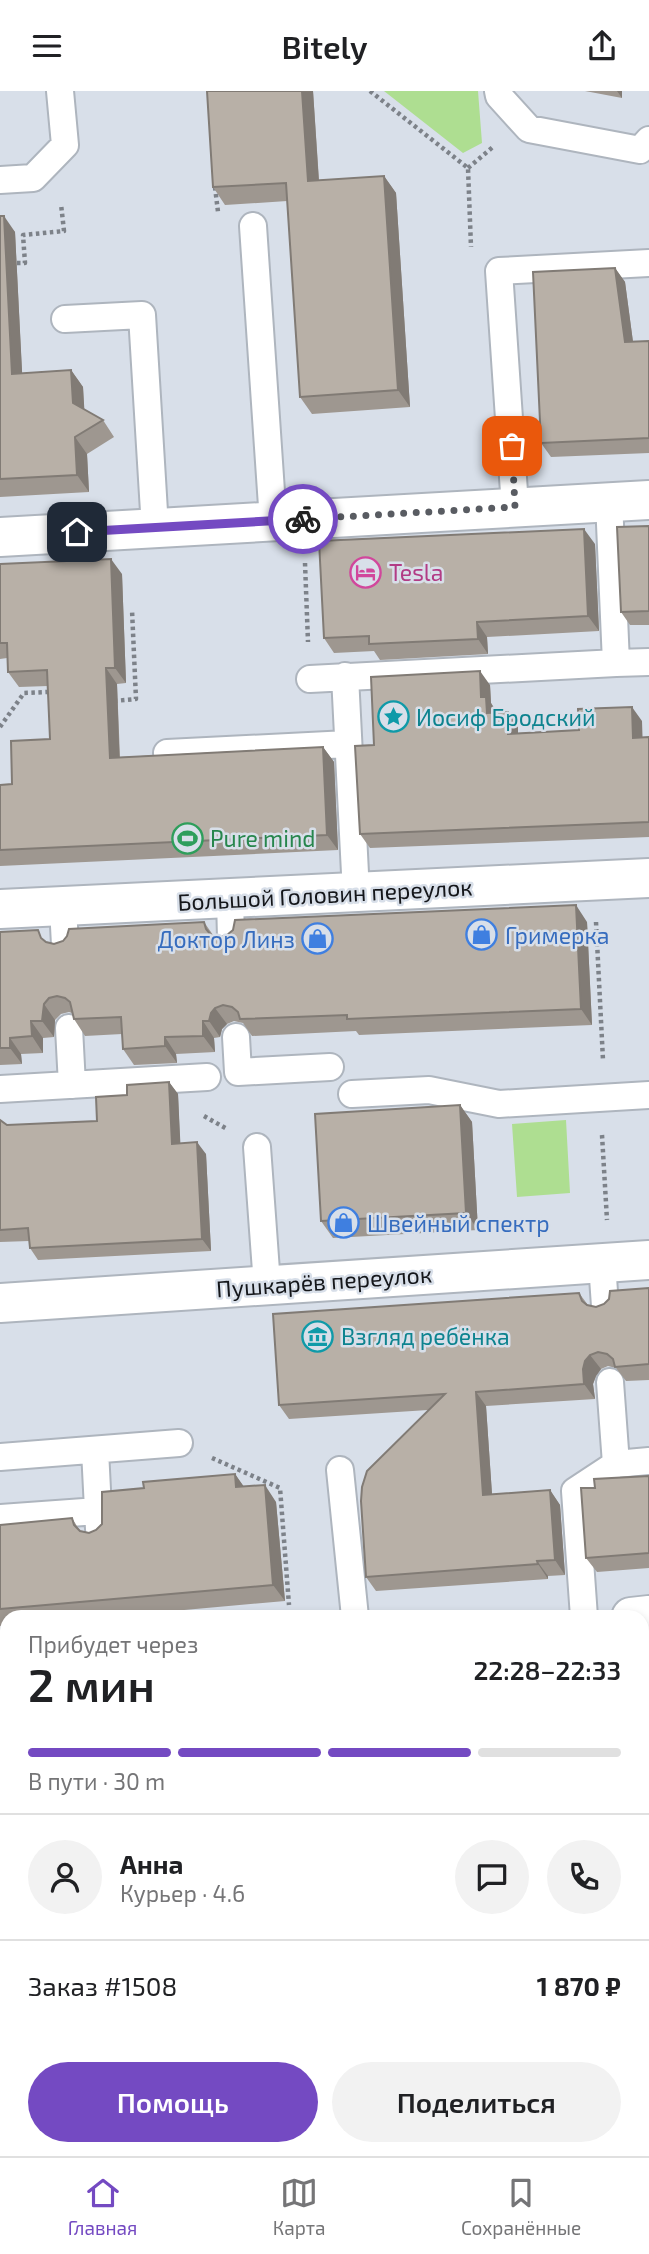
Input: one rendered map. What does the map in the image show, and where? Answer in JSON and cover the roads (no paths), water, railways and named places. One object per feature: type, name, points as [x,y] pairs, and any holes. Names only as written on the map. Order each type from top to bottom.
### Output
[{"type":"street","points":[[0,537],[649,499]]},
{"type":"street","name":"Большой Головин переулок","points":[[0,909],[649,878]]},
{"type":"street","name":"Пушкарёв переулок","points":[[0,1303],[267,1285],[604,1245],[649,1260]]},
{"type":"lane","points":[[0,180],[33,178],[65,145],[60,91]]},
{"type":"lane","points":[[498,91],[499,96],[529,129],[640,150],[649,140]]},
{"type":"lane","points":[[253,226],[273,521]]},
{"type":"lane","points":[[515,507],[499,271],[649,263]]},
{"type":"lane","points":[[65,319],[142,314],[155,528]]},
{"type":"lane","points":[[609,501],[616,663]]},
{"type":"lane","points":[[310,679],[649,662]]},
{"type":"lane","points":[[345,676],[356,893]]},
{"type":"lane","points":[[167,753],[348,744]]},
{"type":"lane","points":[[230,899],[231,938]]},
{"type":"lane","points":[[63,907],[65,945]]},
{"type":"lane","points":[[69,1028],[72,1085]]},
{"type":"lane","points":[[236,1037],[238,1072],[330,1067]]},
{"type":"lane","points":[[0,1089],[207,1077]]},
{"type":"lane","points":[[352,1094],[429,1090],[499,1104],[649,1095]]},
{"type":"lane","points":[[257,1147],[267,1285]]},
{"type":"lane","points":[[604,1245],[605,1306]]},
{"type":"lane","points":[[610,1383],[615,1464]]},
{"type":"lane","points":[[0,1457],[179,1443]]},
{"type":"lane","points":[[0,1518],[99,1522],[95,1450]]},
{"type":"lane","points":[[584,1610],[575,1491],[615,1464],[649,1461]]},
{"type":"lane","points":[[341,1470],[354,1610]]},
{"type":"place","name":"Tesla","points":[[366,572]]},
{"type":"place","name":"Иосиф Бродский","points":[[393,717]]},
{"type":"place","name":"Pure mind","points":[[187,838]]},
{"type":"place","name":"Гримерка","points":[[482,935]]},
{"type":"place","name":"Доктор Линз","points":[[318,939]]},
{"type":"place","name":"Швейный спектр","points":[[344,1223]]},
{"type":"place","name":"Взгляд ребёнка","points":[[318,1336]]}]
